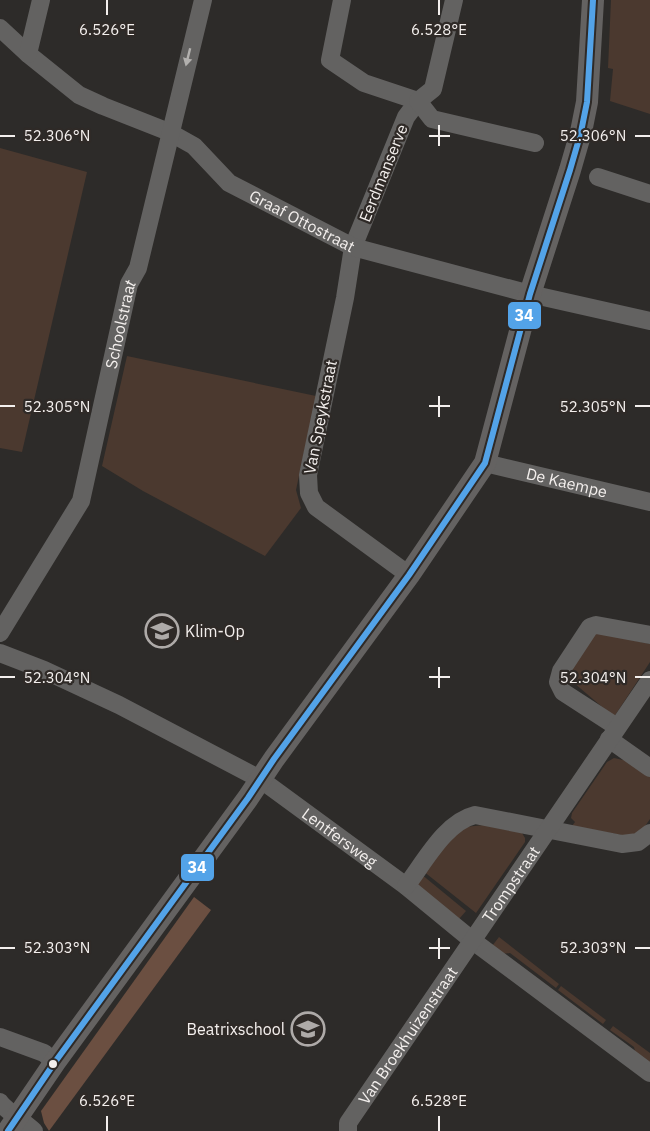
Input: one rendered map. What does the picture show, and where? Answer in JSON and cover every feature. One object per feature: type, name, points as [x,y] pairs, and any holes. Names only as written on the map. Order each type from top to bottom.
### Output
[{"type":"main road","points":[[20,1126],[55,1062],[409,575],[485,463],[530,294],[581,132],[588,92],[593,0]]},
{"type":"street","points":[[28,54],[41,0]]},
{"type":"street","name":"Schoolstraat","points":[[0,633],[81,501],[129,284],[138,268],[202,0]]},
{"type":"street","name":"Eerdmanserve","points":[[342,0],[330,60],[364,83],[418,101],[432,119],[535,143]]},
{"type":"street","name":"Eerdmanserve","points":[[353,247],[406,117],[418,101],[434,89],[454,0]]},
{"type":"street","name":"Graaf Ottostraat","points":[[0,28],[79,95],[170,132],[194,146],[229,183],[353,247],[530,294],[650,321]]},
{"type":"street","points":[[598,177],[650,194]]},
{"type":"street","name":"Van Speykstraat","points":[[353,247],[345,298],[308,475],[308,487],[316,507],[409,575]]},
{"type":"street","name":"De Kaempe","points":[[485,463],[650,502]]},
{"type":"street","points":[[650,635],[596,625],[590,627],[561,671],[558,682],[563,692],[613,733],[650,768]]},
{"type":"street","name":"Lentfersweg","points":[[0,653],[44,670],[119,705],[260,778],[406,886],[473,941],[650,1073]]},
{"type":"street","name":"Trompstraat","points":[[473,941],[650,680]]},
{"type":"street","name":"Trompstraat","points":[[406,886],[452,826],[463,818],[475,815],[622,844],[638,842],[650,832]]},
{"type":"street","name":"Van Broekhuizenstraat","points":[[348,1131],[348,1123],[473,941]]},
{"type":"street","points":[[0,1037],[44,1053],[55,1062]]},
{"type":"street","points":[[0,1102],[20,1126]]},
{"type":"shaded area","points":[[611,0],[650,0],[650,114],[610,101],[613,69],[608,68]]},
{"type":"shaded area","points":[[0,148],[87,172],[22,452],[0,448]]},
{"type":"shaded area","points":[[127,356],[316,396],[296,490],[301,508],[265,556],[143,491],[102,466]]},
{"type":"shaded area","points":[[595,632],[650,644],[650,662],[614,717],[567,677]]},
{"type":"shaded area","points":[[625,756],[650,773],[650,819],[641,832],[632,837],[572,826],[575,822],[571,818],[572,813],[607,762],[614,758],[623,760]]},
{"type":"shaded area","points":[[455,825],[465,827],[484,825],[522,833],[525,838],[525,842],[476,913],[423,871]]},
{"type":"shaded area","points":[[421,874],[466,911],[459,919],[417,885]]},
{"type":"shaded area","points":[[194,897],[211,910],[49,1131],[41,1111]]},
{"type":"shaded area","points":[[499,937],[559,984],[556,988],[510,953],[501,954],[492,946]]},
{"type":"shaded area","points":[[561,986],[606,1020],[603,1024],[558,990]]},
{"type":"shaded area","points":[[613,1026],[650,1053],[650,1065],[636,1055],[634,1047],[610,1030]]},
{"type":"transit line","name":"34","points":[[8,1131],[55,1062],[409,575],[485,463],[530,294],[581,132],[587,102],[593,0]]},
{"type":"place","name":"Klim-Op","points":[[162,631]]},
{"type":"place","name":"Beatrixschool","points":[[308,1029]]}]
